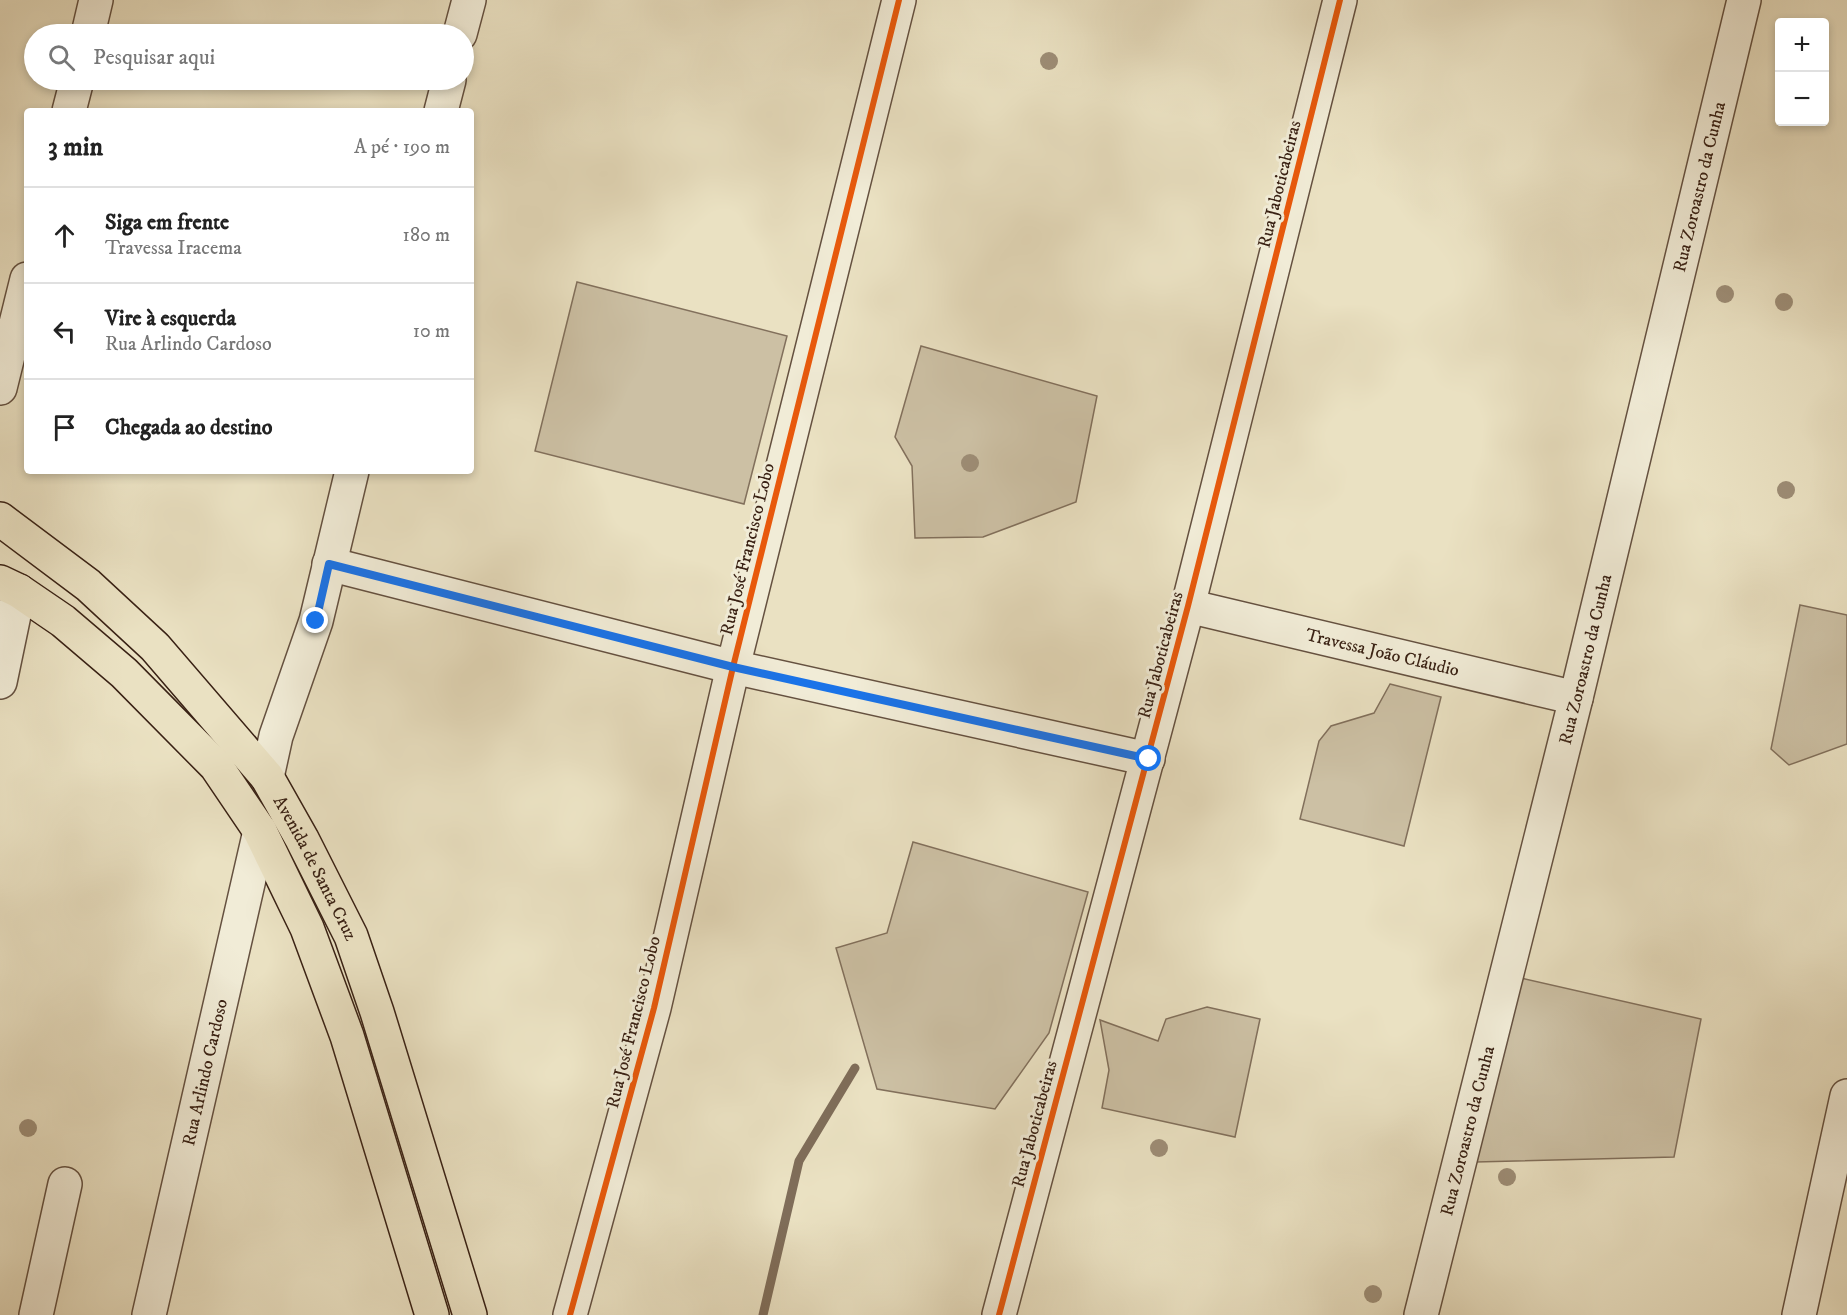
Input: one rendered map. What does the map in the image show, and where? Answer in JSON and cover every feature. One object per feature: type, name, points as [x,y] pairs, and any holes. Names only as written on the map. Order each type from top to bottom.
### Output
[{"type":"main road","name":"Avenida de Santa Cruz","points":[[0,519],[88,585],[155,647],[267,777],[302,839],[351,936],[384,1034],[470,1315]]},
{"type":"main road","name":"Avenida de Santa Cruz","points":[[10,587],[63,621],[124,673],[216,766],[260,831],[307,928],[347,1036],[432,1315]]},
{"type":"street","points":[[90,24],[96,0]]},
{"type":"street","points":[[463,24],[469,0]]},
{"type":"street","name":"Rua José Francisco Lobo","points":[[570,1315],[654,1008],[733,667],[899,0]]},
{"type":"street","name":"Rua Jaboticabeiras","points":[[999,1315],[1149,759],[1340,0]]},
{"type":"street","name":"Rua Zoroastro da Cunha","points":[[1420,1315],[1576,698],[1744,0]]},
{"type":"street","points":[[70,108],[74,90]]},
{"type":"street","points":[[442,108],[446,90]]},
{"type":"street","points":[[0,388],[24,291]]},
{"type":"street","points":[[267,777],[276,736],[316,621],[351,474]]},
{"type":"street","points":[[329,564],[733,667],[1149,759]]},
{"type":"street","points":[[0,682],[10,587]]},
{"type":"street","name":"Travessa João Cláudio","points":[[1188,606],[1576,698]]},
{"type":"street","name":"Rua Arlindo Cardoso","points":[[149,1315],[260,831]]},
{"type":"street","points":[[1800,1315],[1847,1096]]},
{"type":"street","points":[[36,1315],[65,1184]]},
{"type":"shaded area","points":[[577,282],[787,336],[744,504],[535,451]]},
{"type":"shaded area","points":[[921,346],[1097,396],[1076,502],[983,537],[915,538],[912,466],[895,437]]},
{"type":"shaded area","points":[[1800,605],[1847,615],[1847,744],[1789,765],[1771,749]]},
{"type":"shaded area","points":[[1390,684],[1441,697],[1404,846],[1300,819],[1319,741],[1331,726],[1374,713]]},
{"type":"shaded area","points":[[913,842],[1088,892],[1049,1033],[995,1109],[877,1089],[836,948],[887,933]]},
{"type":"shaded area","points":[[1521,978],[1701,1019],[1674,1157],[1476,1162]]},
{"type":"shaded area","points":[[1207,1007],[1260,1019],[1235,1137],[1102,1108],[1109,1070],[1100,1020],[1158,1041],[1166,1019]]},
{"type":"waterway","points":[[763,1315],[799,1161],[855,1068]]},
{"type":"cycle path","points":[[570,1315],[654,1008],[733,667],[899,0]]},
{"type":"cycle path","points":[[999,1315],[1188,606],[1340,0]]},
{"type":"route","points":[[316,621],[329,564],[733,667],[1149,759]]}]
